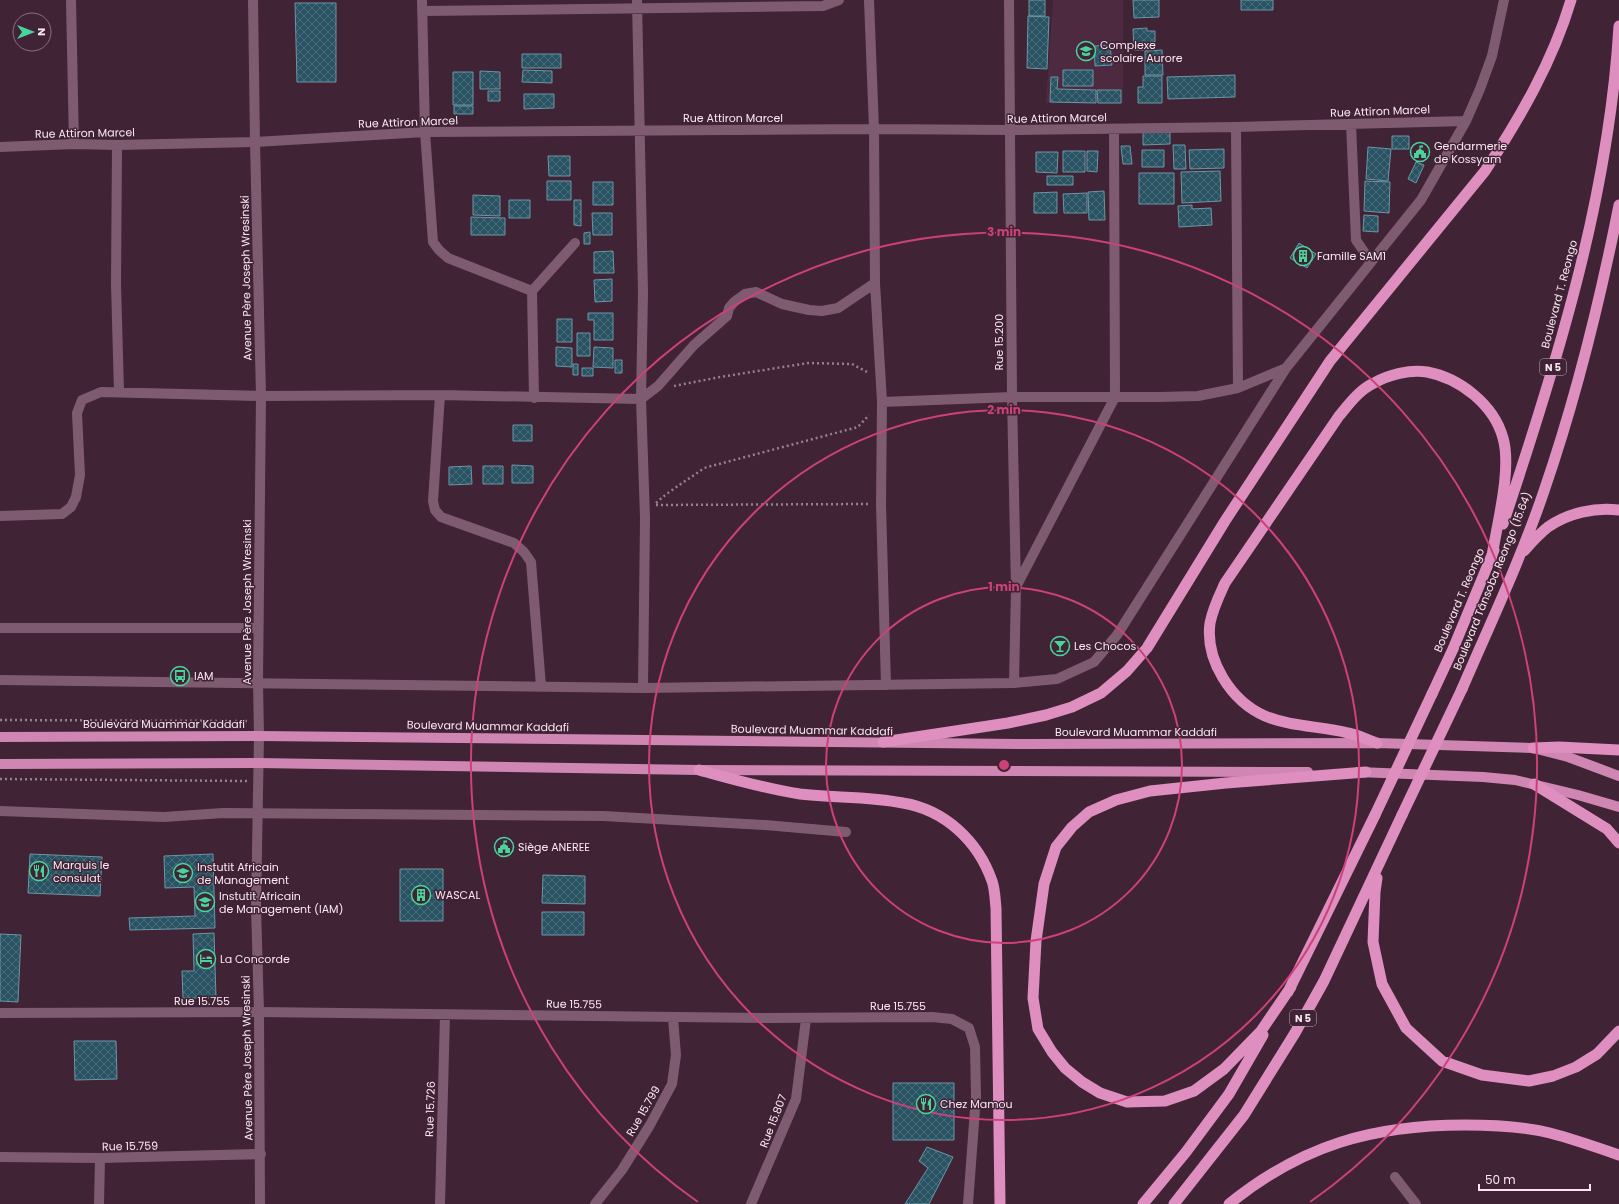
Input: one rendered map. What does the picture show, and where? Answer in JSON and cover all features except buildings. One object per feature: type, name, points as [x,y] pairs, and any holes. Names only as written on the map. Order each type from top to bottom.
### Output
[{"type":"highway","points":[[883,742],[1008,723],[1046,715],[1072,707],[1101,692],[1127,671],[1147,648],[1225,521],[1330,360],[1485,171],[1505,141],[1543,70],[1558,38],[1571,0]]},
{"type":"highway","name":"Boulevard T. Reongo","points":[[1291,987],[1432,694],[1492,556],[1534,433],[1579,271],[1591,219],[1614,89],[1619,26]]},
{"type":"highway","name":"Boulevard Tânsoba Reongo (15.64)","points":[[1380,864],[1462,689],[1519,556],[1544,491],[1577,382],[1607,265],[1619,205]]},
{"type":"highway","points":[[1377,743],[1350,733],[1301,725],[1265,716],[1249,707],[1236,695],[1219,672],[1213,655],[1210,638],[1210,623],[1214,606],[1225,583],[1339,416],[1357,395],[1373,383],[1409,372],[1425,372],[1443,376],[1462,385],[1487,408],[1501,431],[1505,446],[1506,465],[1492,556]]},
{"type":"highway","points":[[1519,556],[1537,536],[1549,527],[1567,518],[1593,510],[1619,510]]},
{"type":"highway","points":[[1534,748],[1558,747],[1619,750]]},
{"type":"highway","points":[[699,770],[734,780],[800,794],[871,799],[904,803],[923,808],[940,816],[956,827],[969,839],[981,856],[992,882],[996,908],[1000,1204]]},
{"type":"highway","points":[[1291,987],[1261,1031],[1224,1070],[1194,1091],[1165,1101],[1127,1102],[1100,1093],[1082,1082],[1065,1068],[1052,1052],[1038,1029],[1034,998],[1036,941],[1044,884],[1056,847],[1072,827],[1089,812],[1116,800],[1150,791],[1226,783],[1366,772]]},
{"type":"highway","points":[[1534,784],[1607,830],[1619,842]]},
{"type":"highway","points":[[1380,864],[1375,892],[1373,942],[1382,984],[1406,1028],[1442,1061],[1482,1075],[1529,1081],[1553,1076],[1576,1067],[1597,1054],[1619,1031]]},
{"type":"highway","name":"N 5","points":[[1174,1204],[1244,1115],[1295,1033],[1324,981],[1380,864]]},
{"type":"highway","name":"N 5","points":[[1144,1204],[1186,1152],[1229,1094],[1291,987]]},
{"type":"highway","points":[[1229,1204],[1285,1165],[1338,1142],[1389,1130],[1446,1125],[1500,1125],[1549,1133],[1619,1155]]},
{"type":"main road","name":"Boulevard Muammar Kaddafi","points":[[0,737],[259,736],[1024,744],[1377,743],[1534,748],[1568,757],[1619,776]]},
{"type":"main road","points":[[0,764],[258,763],[699,770],[1366,772],[1483,777],[1515,780],[1578,795],[1619,808]]},
{"type":"street","points":[[71,0],[74,144]]},
{"type":"street","name":"Avenue Père Joseph Wresinski","points":[[254,0],[255,142],[261,396],[258,628],[259,736],[256,907],[261,1154],[260,1204]]},
{"type":"street","points":[[422,0],[425,132],[432,242],[448,258],[532,291]]},
{"type":"street","points":[[422,11],[637,5],[824,6],[839,0]]},
{"type":"street","points":[[869,0],[874,130],[875,283],[882,402],[881,504],[886,685]]},
{"type":"street","name":"Rue 15.200","points":[[1008,0],[1012,397],[1016,588],[1014,683]]},
{"type":"street","points":[[0,680],[258,682],[643,688],[1014,683],[1057,679],[1094,662],[1118,635],[1286,368],[1420,200],[1466,120],[1480,89],[1492,56],[1504,0]]},
{"type":"street","points":[[637,5],[643,293],[641,399],[645,518],[643,688]]},
{"type":"street","name":"Rue Attiron Marcel","points":[[0,146],[255,142],[425,132],[1114,129],[1466,120]]},
{"type":"street","points":[[1351,124],[1356,240],[1371,262]]},
{"type":"street","points":[[1236,127],[1238,388]]},
{"type":"street","points":[[1016,588],[1115,397],[1114,129]]},
{"type":"street","points":[[117,145],[116,284],[119,392]]},
{"type":"street","points":[[534,398],[532,291],[575,243]]},
{"type":"street","points":[[0,516],[62,514],[71,507],[76,497],[80,476],[77,413],[82,400],[102,392],[261,396],[440,395],[641,399],[652,391],[667,376],[694,345],[727,316],[729,308],[734,302],[745,294],[756,292],[782,304],[809,310],[822,311],[838,308],[875,283]]},
{"type":"street","points":[[882,402],[1012,397],[1160,398],[1198,396],[1238,388],[1286,368]]},
{"type":"street","points":[[440,395],[434,501],[435,510],[441,517],[514,543],[524,552],[531,562],[541,686]]},
{"type":"street","points":[[1,631],[258,628]]},
{"type":"street","points":[[0,812],[164,817],[222,813],[603,816],[765,825],[846,832]]},
{"type":"street","name":"Rue 15.755","points":[[0,1014],[259,1012],[673,1018],[932,1017],[952,1019],[969,1028],[975,1046],[976,1096],[968,1204]]},
{"type":"street","name":"Rue 15.726","points":[[440,1204],[445,1015]]},
{"type":"street","name":"Rue 15.799","points":[[595,1204],[622,1170],[650,1125],[672,1084],[676,1055],[673,1018]]},
{"type":"street","name":"Rue 15.807","points":[[751,1204],[796,1099],[806,1018]]},
{"type":"street","name":"Rue 15.759","points":[[0,1157],[100,1158],[261,1154]]},
{"type":"street","points":[[99,1204],[100,1158]]},
{"type":"street","points":[[1395,1177],[1416,1204]]},
{"type":"path","points":[[652,391],[720,377],[808,363],[852,364],[880,378]]},
{"type":"path","points":[[881,504],[654,505],[670,491],[684,483],[704,468],[858,427],[882,402]]},
{"type":"path","points":[[0,720],[259,721]]},
{"type":"path","points":[[0,779],[258,781]]},
{"type":"shaded area","name":"Complexe scolaire Aurore","points":[[1053,0],[1123,0],[1123,104],[1046,103]]},
{"type":"place","name":"Complexe scolaire Aurore","points":[[1086,51]]},
{"type":"place","name":"Gendarmerie de Kossyam","points":[[1420,152]]},
{"type":"place","name":"Famille SAM1","points":[[1303,256]]},
{"type":"place","name":"Les Chocos","points":[[1060,646]]},
{"type":"place","name":"IAM","points":[[180,676]]},
{"type":"place","name":"Siège ANEREE","points":[[504,847]]},
{"type":"place","name":"Marquis le consulat","points":[[39,871]]},
{"type":"place","name":"Instutit Africain de Management","points":[[183,873]]},
{"type":"place","name":"WASCAL","points":[[421,895]]},
{"type":"place","name":"Instutit Africain de Management (IAM)","points":[[205,902]]},
{"type":"place","name":"La Concorde","points":[[206,959]]},
{"type":"place","name":"Chez Mamou","points":[[926,1104]]}]
